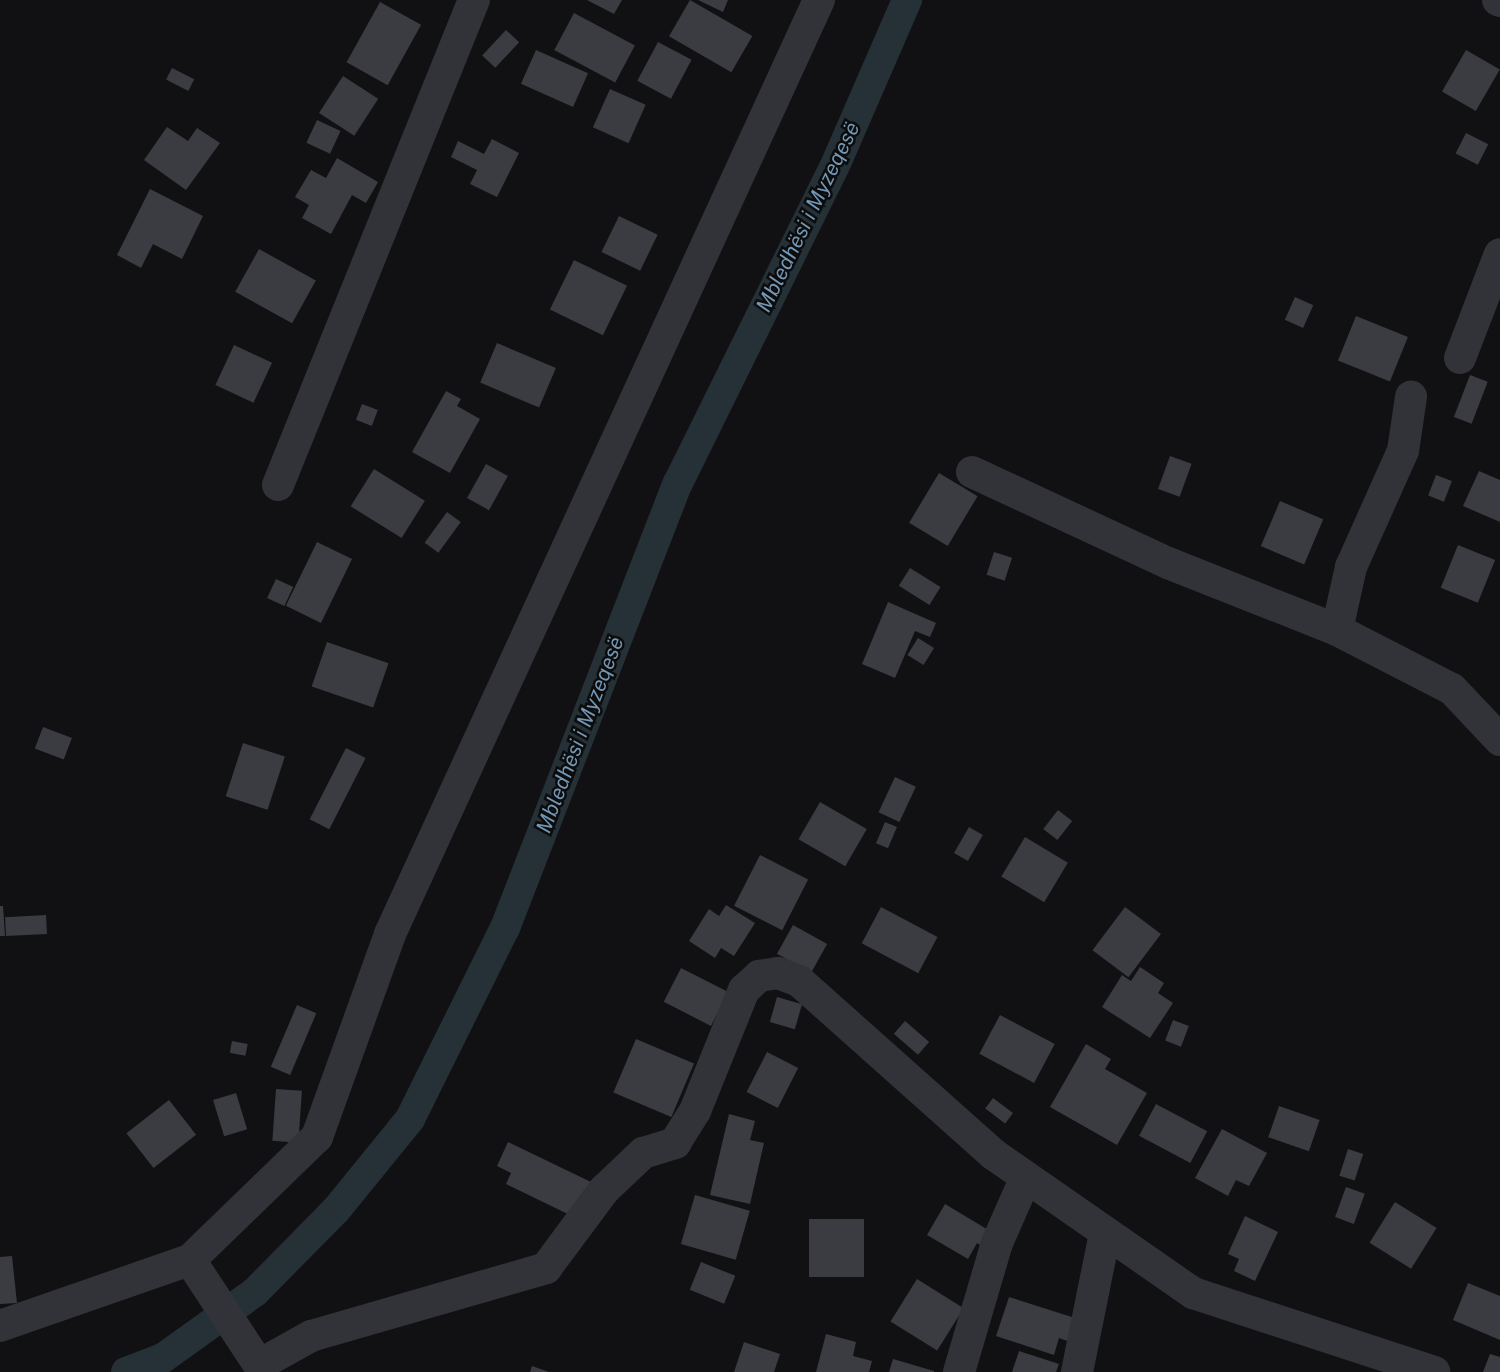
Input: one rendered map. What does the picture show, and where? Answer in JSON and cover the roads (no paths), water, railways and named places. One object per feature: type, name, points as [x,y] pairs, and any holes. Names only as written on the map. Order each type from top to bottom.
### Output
[{"type":"street","points":[[278,485],[474,0]]},
{"type":"street","points":[[0,1326],[195,1267],[317,1137],[390,934],[819,0]]},
{"type":"street","points":[[1460,358],[1500,254]]},
{"type":"street","points":[[1337,630],[1351,567],[1403,451],[1411,397]]},
{"type":"street","points":[[972,472],[1168,563],[1337,630],[1452,689],[1500,740]]},
{"type":"street","points":[[195,1267],[257,1362],[311,1336],[546,1268],[633,1162],[675,1143],[744,990],[758,976],[778,973],[799,981],[1026,1177],[1193,1293],[1434,1372]]},
{"type":"street","points":[[960,1372],[997,1243],[1026,1177]]},
{"type":"street","points":[[1077,1372],[1105,1233]]},
{"type":"waterway","name":"Mbledhësi i Myzeqesë","points":[[126,1372],[163,1358],[255,1292],[336,1210],[410,1119],[505,928],[678,483],[837,161],[907,0]]}]
